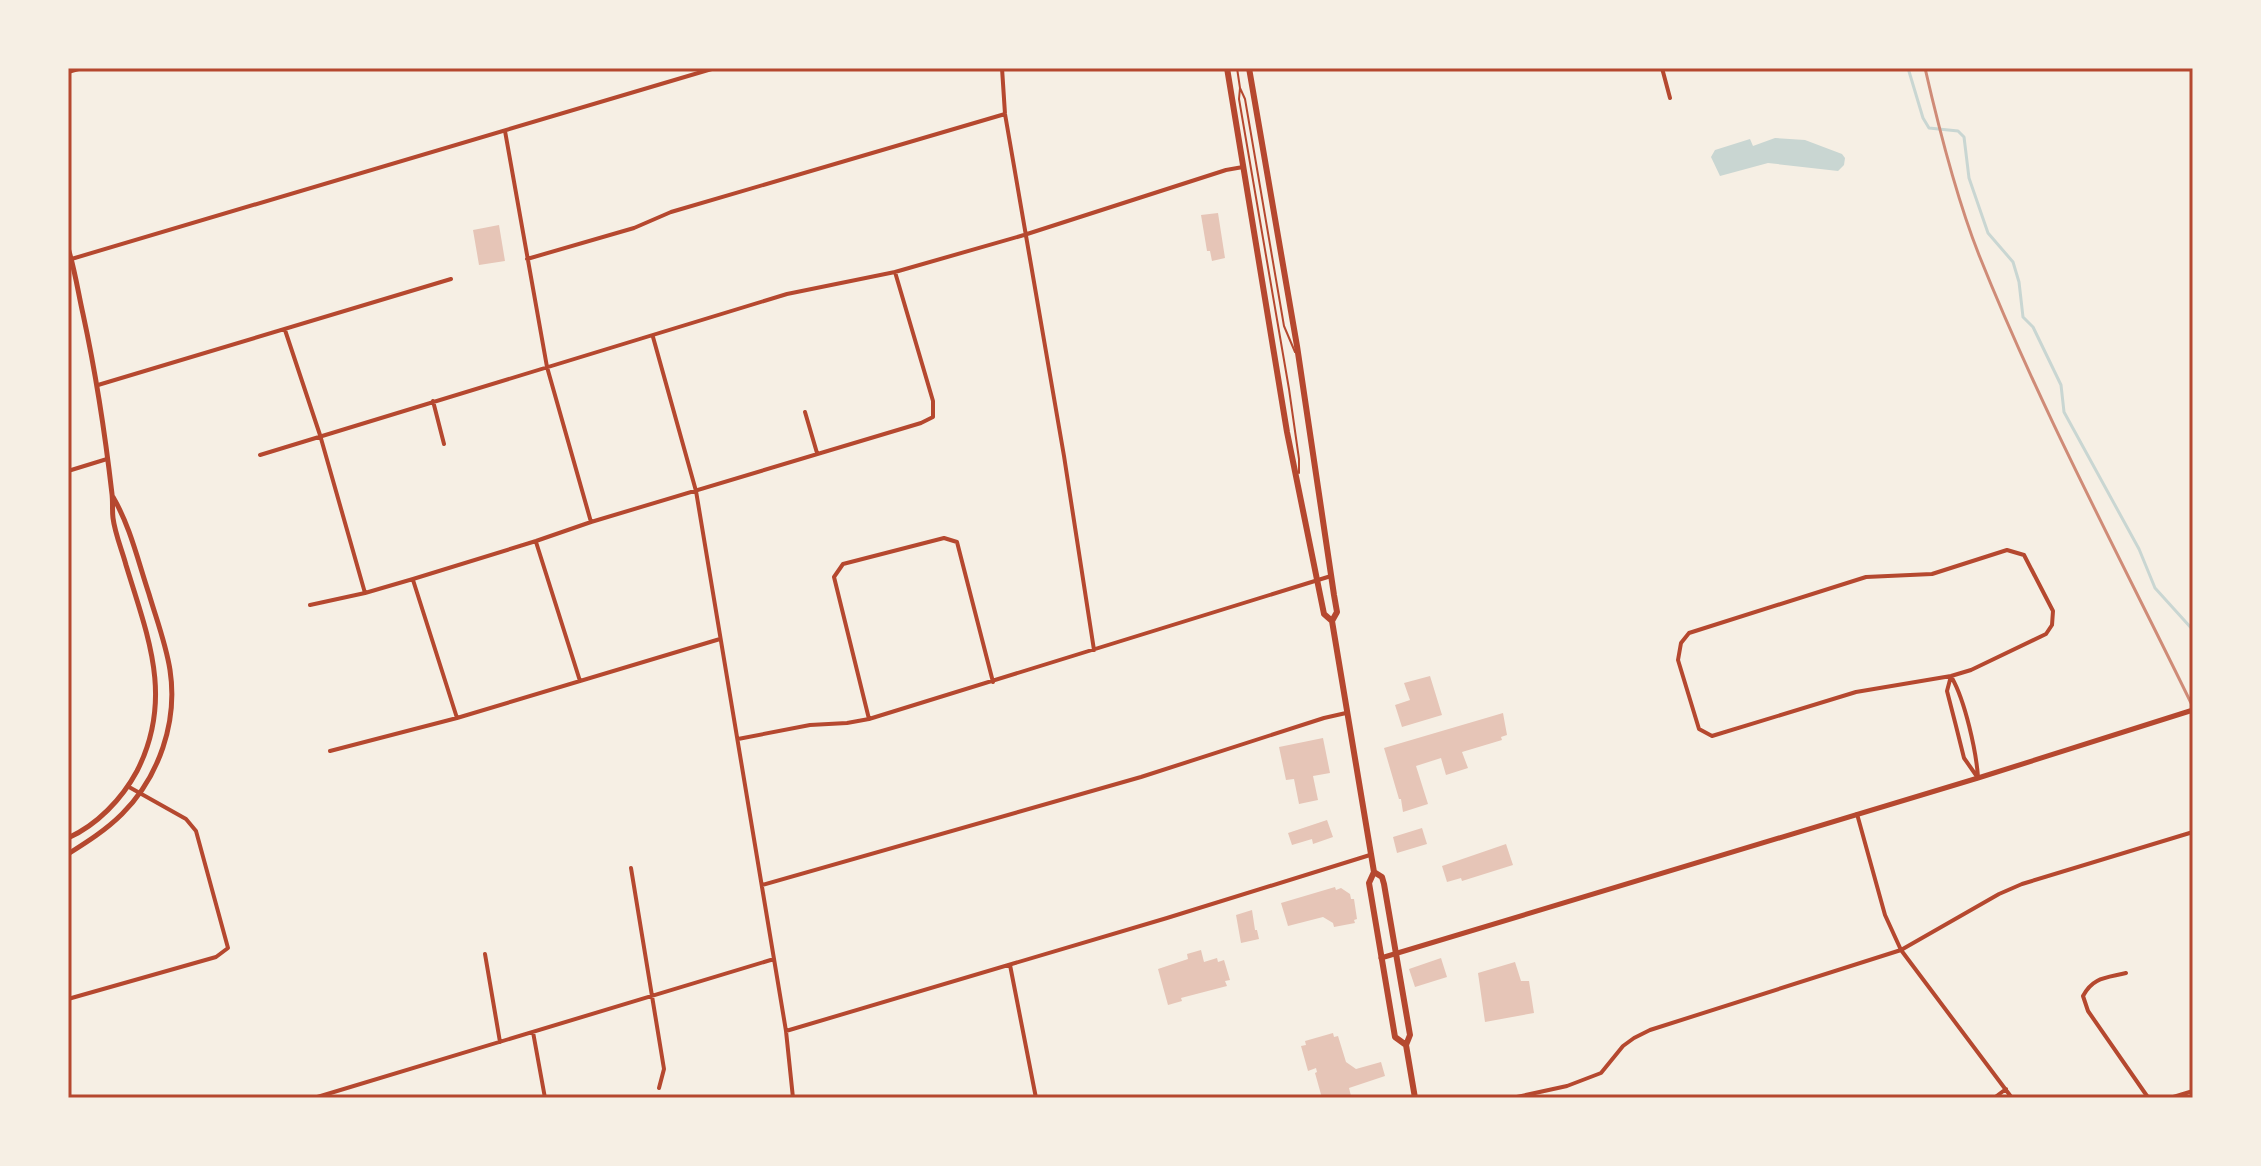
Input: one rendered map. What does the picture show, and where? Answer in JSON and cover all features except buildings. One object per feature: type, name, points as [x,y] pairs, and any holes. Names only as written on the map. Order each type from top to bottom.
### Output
[{"type":"main road","points":[[1227,68],[1287,432],[1324,614],[1332,621]]},
{"type":"main road","points":[[1249,68],[1299,362],[1337,612],[1332,621],[1346,713],[1370,855],[1374,872],[1384,881],[1410,1035],[1406,1045],[1415,1098]]},
{"type":"main road","points":[[1374,872],[1369,883],[1395,1037],[1406,1045]]},
{"type":"street","points":[[68,72],[82,68]]},
{"type":"street","points":[[70,259],[715,68]]},
{"type":"street","points":[[1002,68],[1005,114],[1024,235],[1064,456],[1094,650]]},
{"type":"street","points":[[1662,68],[1670,98]]},
{"type":"street","points":[[527,259],[634,228],[686,208],[1005,114]]},
{"type":"street","points":[[505,131],[547,367],[591,522]]},
{"type":"street","points":[[260,455],[787,294],[895,272],[1243,167]]},
{"type":"street","points":[[68,248],[98,385],[113,496],[113,519],[150,643],[155,668],[156,704],[142,760],[129,787],[105,812],[68,838]]},
{"type":"street","points":[[310,605],[413,579],[933,417],[933,401],[895,272]]},
{"type":"street","points":[[98,385],[451,279]]},
{"type":"street","points":[[285,330],[320,435],[365,593]]},
{"type":"street","points":[[653,337],[696,491],[786,1031],[793,1098]]},
{"type":"street","points":[[433,401],[444,444]]},
{"type":"street","points":[[805,412],[817,453]]},
{"type":"street","points":[[68,471],[107,459]]},
{"type":"street","points":[[68,854],[99,834],[141,792],[163,749],[172,712],[170,668],[159,626],[123,514],[113,496]]},
{"type":"street","points":[[869,719],[834,577],[843,564],[944,538],[957,542],[993,682]]},
{"type":"street","points":[[536,541],[580,681]]},
{"type":"street","points":[[2007,550],[2024,555],[2053,611],[2052,625],[2046,634],[1971,670],[1951,676],[1856,692],[1712,736],[1699,729],[1678,660],[1681,643],[1689,633],[1866,577],[1932,574],[2007,550]]},
{"type":"street","points":[[738,739],[810,725],[869,719],[1331,576]]},
{"type":"street","points":[[413,579],[457,718]]},
{"type":"street","points":[[330,751],[457,718],[720,639]]},
{"type":"street","points":[[1951,676],[1959,689],[1976,754],[1978,778]]},
{"type":"street","points":[[1951,676],[1947,691],[1964,758],[1978,778]]},
{"type":"street","points":[[1381,958],[2193,710]]},
{"type":"street","points":[[762,885],[1141,777],[1346,713]]},
{"type":"street","points":[[1956,726],[1966,722]]},
{"type":"street","points":[[68,999],[216,957],[228,948],[196,831],[186,819],[129,787]]},
{"type":"street","points":[[1857,814],[1885,915],[1901,950],[2012,1098]]},
{"type":"street","points":[[1512,1098],[1567,1086],[1601,1073],[1623,1046],[1650,1030],[1901,950],[2022,884],[2193,832]]},
{"type":"street","points":[[786,1031],[1370,855]]},
{"type":"street","points":[[631,868],[664,1069],[659,1088]]},
{"type":"street","points":[[485,954],[500,1042]]},
{"type":"street","points":[[314,1098],[342,1093],[774,959]]},
{"type":"street","points":[[1010,965],[1036,1098]]},
{"type":"street","points":[[2126,973],[2095,980],[2083,996],[2088,1011],[2151,1098]]},
{"type":"street","points":[[533,1032],[545,1098]]},
{"type":"street","points":[[1994,1098],[2006,1089]]},
{"type":"street","points":[[2170,1098],[2193,1091]]},
{"type":"lane","points":[[1237,68],[1239,99],[1299,459],[1298,486]]},
{"type":"lane","points":[[1240,88],[1245,99],[1284,326],[1299,362]]},
{"type":"shaded area","points":[[1775,138],[1805,140],[1842,154],[1844,165],[1838,171],[1768,163],[1720,176],[1711,157],[1715,150],[1750,139],[1753,146]]},
{"type":"waterway","points":[[1908,68],[1929,128],[1958,131],[1964,137],[1969,178],[1988,233],[2013,262],[2023,317],[2033,327],[2061,385],[2064,412],[2139,549],[2155,588],[2193,630]]},
{"type":"railway","points":[[1925,68],[1963,210],[2003,313],[2055,427],[2193,707]]}]
